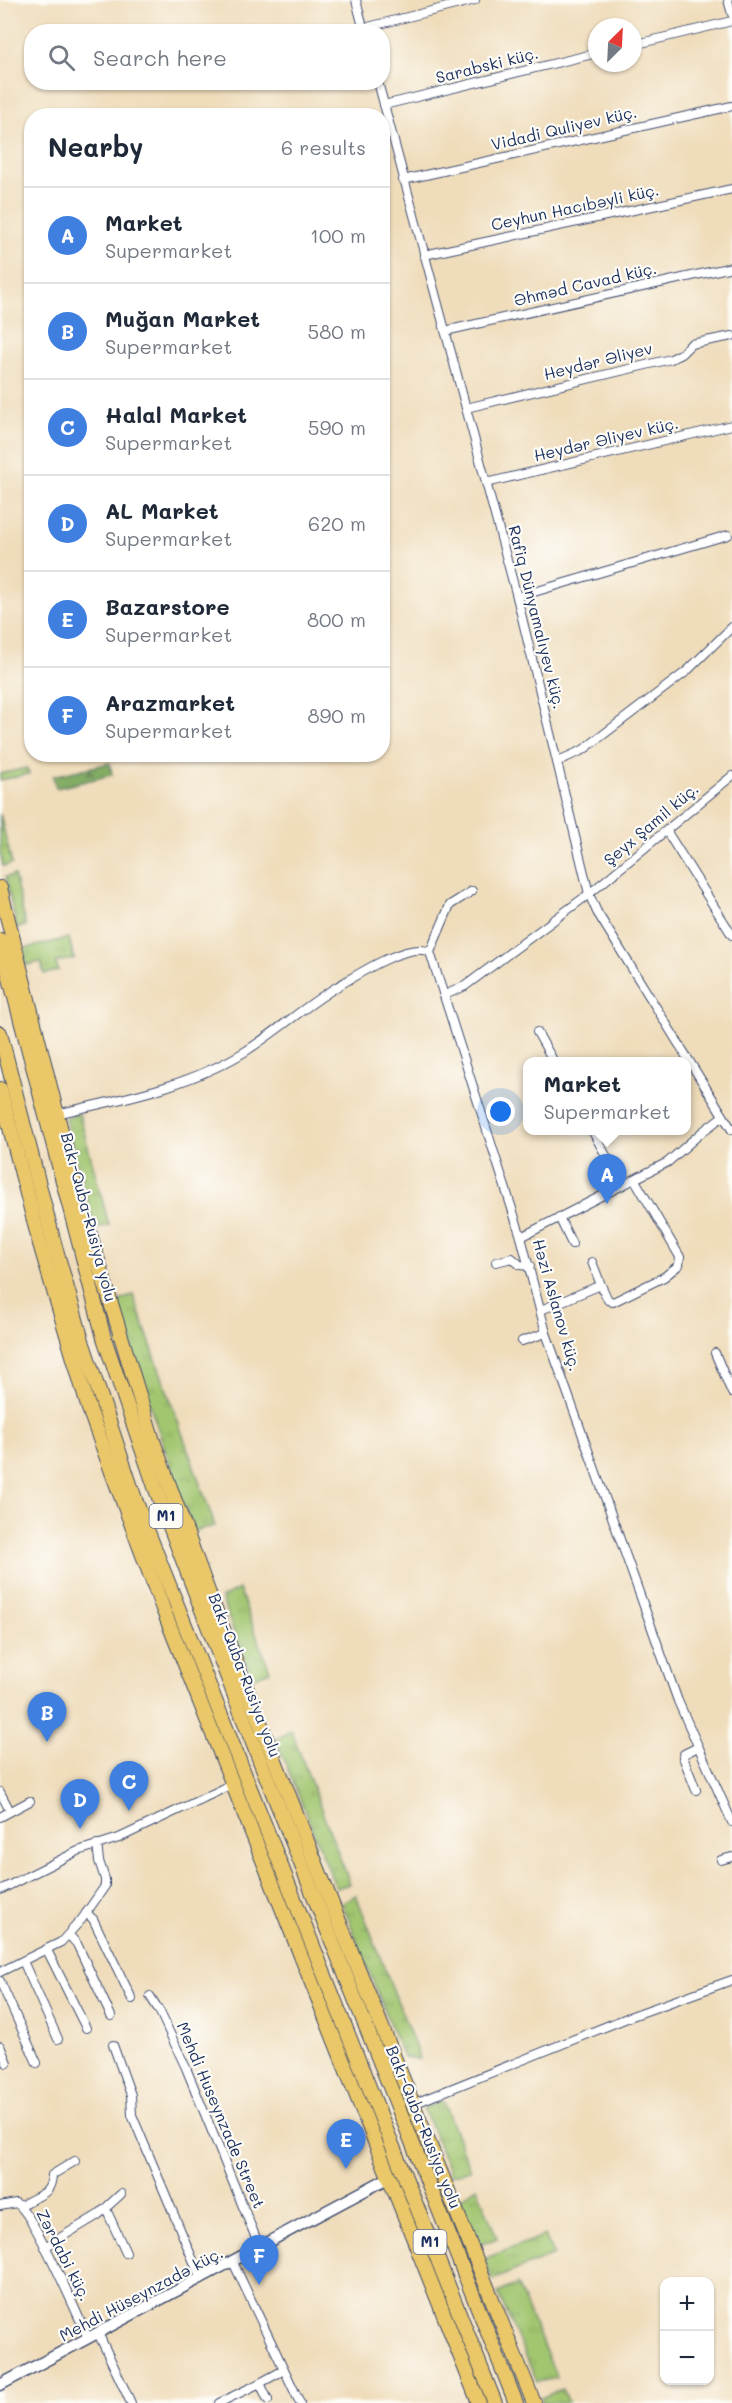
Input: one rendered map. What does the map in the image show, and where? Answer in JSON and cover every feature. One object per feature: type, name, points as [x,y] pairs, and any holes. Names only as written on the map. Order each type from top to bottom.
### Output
[{"type":"highway","points":[[0,888],[89,1237],[153,1441],[209,1594],[532,2399]]},
{"type":"highway","name":"Bakı-Quba-Rusiya yolu","points":[[0,940],[104,1338],[155,1487],[247,1728],[516,2403]]},
{"type":"highway","name":"M1","points":[[0,1033],[79,1333],[136,1502],[495,2403]]},
{"type":"highway","points":[[0,1089],[40,1244],[88,1406],[163,1609],[479,2403]]},
{"type":"street","points":[[356,0],[362,24]]},
{"type":"street","points":[[386,24],[475,0]]},
{"type":"street","points":[[728,0],[732,15]]},
{"type":"street","points":[[642,43],[732,21]]},
{"type":"street","name":"Sarabski küç.","points":[[384,105],[588,55]]},
{"type":"street","name":"Rafiq Dünyamalıyev küç.","points":[[380,90],[385,108]]},
{"type":"street","name":"Vidadi Quliyev küç.","points":[[403,180],[732,106]]},
{"type":"street","name":"Rafiq Dünyamalıyev küç.","points":[[390,129],[517,597],[589,894],[597,912],[687,1057]]},
{"type":"street","name":"Ceyhun Hacıbəyli küç.","points":[[424,255],[732,189]]},
{"type":"street","name":"Əhməd Cavad küç.","points":[[445,331],[732,267]]},
{"type":"street","name":"Heydər Əliyev","points":[[466,408],[671,359],[681,354],[691,344],[732,336]]},
{"type":"street","name":"Heydər Əliyev küç.","points":[[486,483],[732,425]]},
{"type":"street","points":[[517,597],[728,536]]},
{"type":"street","points":[[558,761],[583,750],[687,671],[732,627]]},
{"type":"street","name":"Şeyx Şamil küç.","points":[[445,995],[465,986],[589,894],[667,832],[732,776]]},
{"type":"street","points":[[667,832],[732,935]]},
{"type":"street","points":[[56,1114],[132,1097],[186,1080],[246,1051],[308,1005],[358,974],[417,949],[430,952],[450,905],[472,891]]},
{"type":"street","name":"Həzi Aslanov küç.","points":[[430,952],[530,1266],[546,1333],[629,1559],[664,1665],[732,1821]]},
{"type":"street","points":[[537,1032],[551,1057]]},
{"type":"street","name":"Rafiq Dünyamalıyev küç.","points":[[691,1064],[732,1130]]},
{"type":"street","points":[[521,1237],[676,1156],[723,1116]]},
{"type":"street","points":[[594,1135],[622,1185]]},
{"type":"street","points":[[592,1262],[608,1300],[613,1302],[664,1277],[680,1265],[680,1257],[635,1179]]},
{"type":"street","points":[[559,1217],[572,1244]]},
{"type":"street","points":[[495,1262],[512,1258],[520,1264],[530,1266]]},
{"type":"street","points":[[541,1310],[601,1285]]},
{"type":"street","points":[[522,1341],[546,1333]]},
{"type":"street","points":[[715,1353],[732,1393]]},
{"type":"street","points":[[696,1790],[683,1757],[684,1754],[698,1747]]},
{"type":"street","points":[[0,1890],[78,1851],[118,1838],[233,1784]]},
{"type":"street","points":[[0,1792],[10,1811]]},
{"type":"street","points":[[0,1817],[30,1801]]},
{"type":"street","points":[[0,1972],[47,1950],[69,1935],[105,1886],[97,1845]]},
{"type":"street","points":[[721,1860],[732,1857]]},
{"type":"street","points":[[86,1912],[93,1918],[132,1999]]},
{"type":"street","points":[[69,1935],[77,1944],[111,2016]]},
{"type":"street","points":[[47,1950],[86,2028]]},
{"type":"street","points":[[23,1961],[58,2039]]},
{"type":"street","points":[[413,2104],[632,2016],[732,1980]]},
{"type":"street","points":[[0,1982],[37,2062]]},
{"type":"street","name":"Mehdi Huseynzadе Street","points":[[150,1996],[186,2068],[260,2248]]},
{"type":"street","points":[[113,2044],[131,2095],[132,2115],[201,2279]]},
{"type":"street","points":[[0,2046],[7,2063]]},
{"type":"street","points":[[21,2206],[48,2191],[52,2186],[52,2177],[55,2172],[75,2161]]},
{"type":"street","name":"Mehdi Hüseynzadə küç.","points":[[0,2385],[390,2177]]},
{"type":"street","points":[[45,2247],[105,2209],[121,2194]]},
{"type":"street","name":"Zərdabi küç.","points":[[0,2206],[10,2203],[21,2206],[131,2403]]},
{"type":"street","points":[[105,2209],[126,2253]]},
{"type":"street","points":[[233,2262],[300,2403]]},
{"type":"street","points":[[219,2403],[284,2370]]},
{"type":"street","points":[[260,2383],[268,2400]]},
{"type":"green space","points":[[110,763],[112,775],[56,788],[53,776]]},
{"type":"green space","points":[[27,768],[29,774],[0,780],[0,774]]},
{"type":"green space","points":[[0,814],[12,864],[3,866],[0,853]]},
{"type":"green space","points":[[14,875],[26,926],[17,928],[5,877]]},
{"type":"green space","points":[[69,938],[74,959],[56,962],[58,971],[44,974],[41,962],[26,965],[23,949]]},
{"type":"green space","points":[[79,1113],[109,1225],[95,1229],[65,1119]]},
{"type":"green space","points":[[133,1295],[215,1526],[193,1531],[115,1303]]},
{"type":"green space","points":[[239,1589],[270,1671],[252,1678],[221,1598]]},
{"type":"green space","points":[[291,1730],[350,1884],[336,1888],[276,1740]]},
{"type":"green space","points":[[356,1895],[420,2059],[403,2057],[342,1903]]},
{"type":"green space","points":[[443,2101],[470,2170],[451,2175],[423,2108]]},
{"type":"green space","points":[[477,2187],[497,2238],[479,2245],[459,2200]]},
{"type":"green space","points":[[545,2235],[553,2255],[492,2280],[484,2259]]},
{"type":"green space","points":[[517,2284],[557,2378],[537,2382],[498,2293]]},
{"type":"green space","points":[[562,2389],[568,2403],[543,2403],[541,2398]]},
{"type":"place","name":"Market","points":[[607,1204]]},
{"type":"place","name":"Muğan Market","points":[[47,1742]]},
{"type":"place","name":"Halal Market","points":[[129,1811]]},
{"type":"place","name":"AL Market","points":[[80,1829]]},
{"type":"place","name":"Bazarstore","points":[[346,2169]]},
{"type":"place","name":"Arazmarket","points":[[259,2285]]}]
